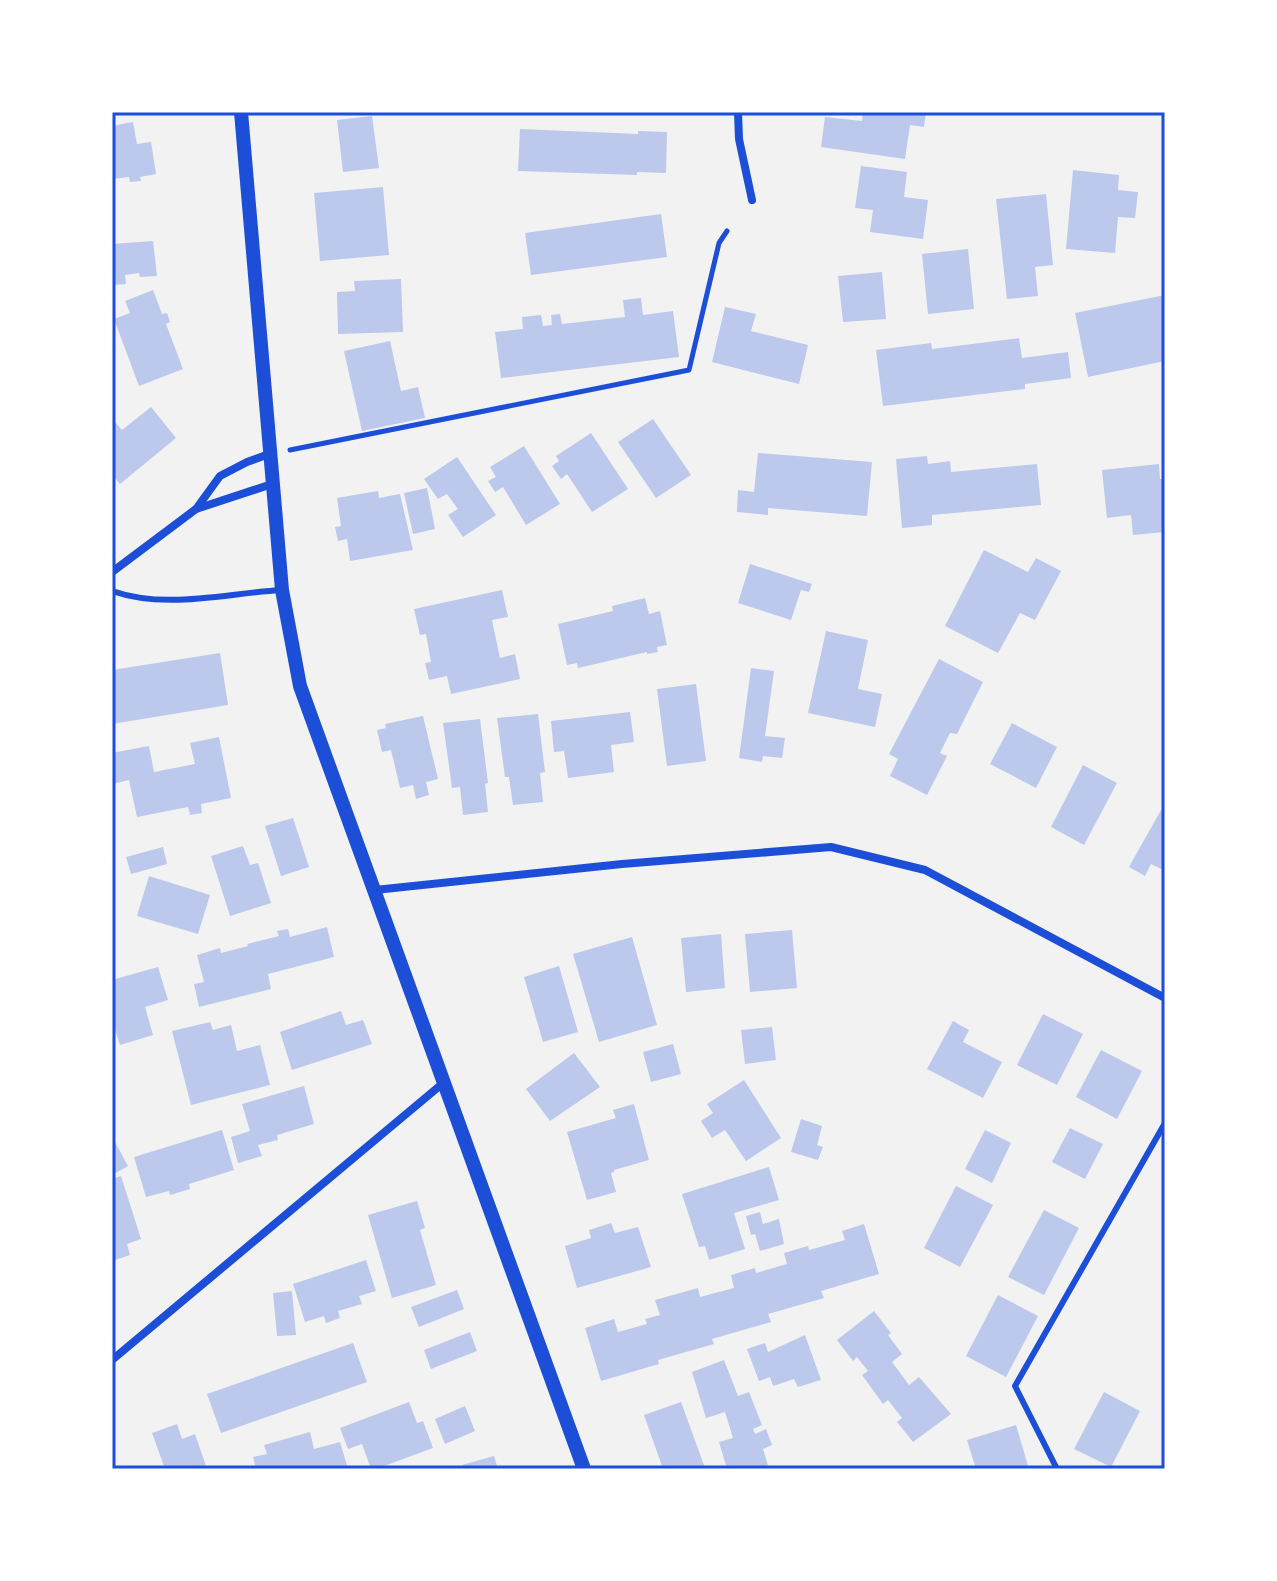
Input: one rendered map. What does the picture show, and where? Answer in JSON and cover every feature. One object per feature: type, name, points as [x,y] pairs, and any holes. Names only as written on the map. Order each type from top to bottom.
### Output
[{"type":"street","points":[[241,112],[282,590],[300,686],[584,1469]]},
{"type":"street","points":[[738,112],[739,139],[752,200]]},
{"type":"street","points":[[112,572],[196,509],[220,476],[269,454]]},
{"type":"street","points":[[196,509],[272,484]]},
{"type":"street","points":[[375,890],[636,862],[831,847],[925,870],[1165,998]]},
{"type":"street","points":[[112,1360],[442,1084]]},
{"type":"lane","points":[[112,591],[168,601],[282,590]]},
{"type":"lane","points":[[1057,1469],[1015,1386],[1165,1123]]},
{"type":"path","points":[[269,454],[689,370],[719,243],[727,231]]},
{"type":"building","points":[[863,112],[926,112],[924,127],[910,125],[905,159],[821,147],[825,117],[862,121]]},
{"type":"building","points":[[372,116],[379,168],[343,172],[337,120]]},
{"type":"building","points":[[133,122],[137,144],[151,142],[156,174],[140,177],[141,181],[130,182],[129,177],[112,179],[112,126]]},
{"type":"building","points":[[520,129],[638,134],[638,131],[667,132],[666,173],[518,171]]},
{"type":"building","points":[[861,166],[907,172],[904,197],[928,200],[923,239],[870,232],[873,210],[855,208]]},
{"type":"building","points":[[1073,170],[1119,175],[1118,190],[1138,192],[1135,218],[1118,217],[1115,253],[1066,249]]},
{"type":"building","points":[[383,187],[389,255],[320,261],[314,193]]},
{"type":"building","points":[[1046,194],[1053,265],[1035,267],[1038,296],[1007,299],[996,199]]},
{"type":"building","points":[[661,214],[667,257],[531,275],[525,233]]},
{"type":"building","points":[[153,241],[157,276],[140,277],[139,273],[125,275],[126,284],[112,285],[112,244]]},
{"type":"building","points":[[968,249],[974,309],[928,314],[922,254]]},
{"type":"building","points":[[882,272],[886,319],[843,322],[838,276]]},
{"type":"building","points":[[401,279],[403,332],[338,334],[337,292],[355,291],[354,281]]},
{"type":"building","points":[[153,290],[162,314],[167,313],[170,322],[166,324],[183,369],[139,386],[114,319],[130,313],[125,301]]},
{"type":"building","points":[[1165,295],[1165,361],[1088,377],[1075,313]]},
{"type":"building","points":[[641,298],[643,315],[673,311],[679,357],[501,378],[495,332],[523,329],[522,317],[541,315],[543,326],[552,325],[551,315],[560,314],[562,324],[625,317],[623,300]]},
{"type":"building","points":[[725,307],[756,314],[751,331],[808,345],[799,384],[712,362]]},
{"type":"building","points":[[1019,338],[1022,358],[1068,352],[1071,378],[1025,384],[1025,389],[883,406],[876,350],[931,343],[932,349]]},
{"type":"building","points":[[390,341],[401,391],[418,387],[425,418],[362,431],[344,351]]},
{"type":"building","points":[[151,407],[176,438],[120,484],[112,474],[112,422],[122,430]]},
{"type":"building","points":[[653,419],[691,475],[656,498],[618,442]]},
{"type":"building","points":[[591,433],[628,489],[592,512],[567,474],[561,479],[552,466],[559,461],[556,456]]},
{"type":"building","points":[[524,446],[560,504],[526,525],[503,487],[495,492],[488,481],[496,477],[490,467]]},
{"type":"building","points":[[758,453],[872,462],[867,516],[768,508],[768,515],[737,512],[738,490],[754,492]]},
{"type":"building","points":[[927,456],[928,464],[950,461],[951,472],[1037,464],[1041,505],[932,515],[932,525],[902,528],[896,459]]},
{"type":"building","points":[[457,457],[496,515],[463,537],[448,515],[458,509],[447,494],[438,499],[424,479]]},
{"type":"building","points":[[1159,464],[1160,479],[1165,479],[1165,532],[1133,535],[1131,515],[1107,518],[1102,470]]},
{"type":"building","points":[[427,488],[435,529],[413,534],[404,493]]},
{"type":"building","points":[[378,491],[379,498],[400,494],[413,550],[350,561],[347,539],[338,541],[335,527],[341,526],[337,498]]},
{"type":"building","points":[[984,550],[1028,572],[1036,558],[1061,571],[1035,620],[1020,613],[998,653],[945,626]]},
{"type":"building","points":[[750,564],[812,584],[809,592],[801,590],[791,620],[738,603]]},
{"type":"building","points":[[502,590],[508,617],[492,620],[500,658],[515,654],[520,679],[451,694],[447,676],[429,680],[425,663],[431,662],[426,634],[420,635],[414,609]]},
{"type":"building","points":[[645,598],[649,614],[660,611],[667,645],[657,647],[658,652],[578,668],[577,663],[567,665],[558,624],[613,611],[612,606]]},
{"type":"building","points":[[826,631],[868,640],[858,689],[882,694],[875,727],[808,713]]},
{"type":"building","points":[[220,653],[228,705],[112,724],[112,670]]},
{"type":"building","points":[[939,659],[983,682],[957,734],[950,733],[940,753],[947,756],[927,795],[890,776],[898,759],[889,754]]},
{"type":"building","points":[[751,668],[774,671],[765,736],[785,738],[782,758],[763,756],[762,762],[739,758]]},
{"type":"building","points":[[696,684],[706,761],[667,766],[657,689]]},
{"type":"building","points":[[630,712],[634,742],[611,745],[614,772],[568,778],[564,751],[554,752],[551,721]]},
{"type":"building","points":[[538,714],[545,772],[540,773],[543,802],[513,805],[509,777],[505,777],[497,718]]},
{"type":"building","points":[[423,716],[438,779],[426,782],[429,795],[416,799],[413,785],[400,788],[391,750],[382,752],[377,730],[386,728],[385,724]]},
{"type":"building","points":[[480,719],[488,783],[485,784],[488,812],[463,815],[460,787],[452,788],[443,723]]},
{"type":"building","points":[[1012,723],[1057,747],[1036,788],[990,764]]},
{"type":"building","points":[[219,737],[231,798],[201,804],[202,813],[190,815],[188,807],[137,817],[129,780],[112,784],[112,753],[149,746],[154,772],[195,764],[190,743]]},
{"type":"building","points":[[1083,765],[1117,783],[1084,845],[1051,827]]},
{"type":"building","points":[[1165,803],[1165,871],[1151,864],[1145,876],[1129,867]]},
{"type":"building","points":[[293,818],[309,867],[281,876],[265,826]]},
{"type":"building","points":[[243,846],[250,865],[258,863],[271,903],[230,916],[211,856]]},
{"type":"building","points":[[163,847],[167,864],[131,874],[126,857]]},
{"type":"building","points":[[149,876],[210,895],[198,934],[137,916]]},
{"type":"building","points":[[327,927],[334,957],[268,974],[271,989],[199,1007],[194,984],[204,982],[197,955],[220,948],[221,953],[248,946],[279,936],[277,931],[288,929],[290,937]]},
{"type":"building","points":[[792,930],[797,988],[750,992],[745,934]]},
{"type":"building","points":[[721,934],[725,988],[686,992],[681,938]]},
{"type":"building","points":[[632,937],[657,1025],[599,1042],[573,954]]},
{"type":"building","points":[[559,966],[578,1032],[543,1042],[524,977]]},
{"type":"building","points":[[158,967],[168,1000],[145,1007],[153,1035],[120,1045],[112,1020],[112,980]]},
{"type":"building","points":[[341,1011],[346,1025],[363,1020],[372,1044],[292,1070],[280,1032]]},
{"type":"building","points":[[1043,1014],[1083,1034],[1057,1085],[1017,1065]]},
{"type":"building","points":[[953,1021],[969,1030],[963,1042],[1002,1062],[983,1098],[927,1069]]},
{"type":"building","points":[[210,1022],[213,1030],[231,1025],[237,1051],[260,1045],[270,1085],[191,1105],[172,1031]]},
{"type":"building","points":[[772,1027],[776,1060],[745,1064],[741,1030]]},
{"type":"building","points":[[673,1044],[681,1074],[651,1082],[643,1052]]},
{"type":"building","points":[[1101,1050],[1142,1071],[1117,1119],[1076,1097]]},
{"type":"building","points":[[574,1053],[600,1087],[550,1121],[526,1089]]},
{"type":"building","points":[[744,1080],[781,1138],[746,1161],[725,1130],[712,1138],[701,1121],[713,1113],[707,1104]]},
{"type":"building","points":[[304,1086],[314,1124],[277,1135],[278,1140],[258,1145],[262,1156],[238,1163],[231,1137],[250,1131],[242,1104]]},
{"type":"building","points":[[634,1104],[649,1160],[614,1170],[611,1173],[616,1192],[587,1200],[567,1132],[616,1118],[613,1110]]},
{"type":"building","points":[[801,1119],[822,1126],[817,1145],[823,1147],[818,1160],[791,1152]]},
{"type":"building","points":[[1070,1128],[1103,1144],[1085,1179],[1052,1162]]},
{"type":"building","points":[[222,1130],[234,1170],[189,1184],[190,1189],[146,1197],[134,1157]]},
{"type":"building","points":[[985,1130],[1011,1143],[992,1183],[965,1169]]},
{"type":"building","points":[[115,1142],[128,1166],[114,1174],[112,1144]]},
{"type":"building","points":[[769,1167],[779,1200],[734,1213],[745,1249],[709,1260],[705,1246],[699,1247],[682,1194]]},
{"type":"building","points":[[121,1176],[141,1239],[127,1244],[130,1255],[112,1261],[112,1179]]},
{"type":"building","points":[[956,1186],[993,1205],[960,1267],[924,1248]]},
{"type":"building","points":[[417,1201],[425,1228],[420,1230],[436,1285],[392,1298],[368,1215]]},
{"type":"building","points":[[1044,1210],[1079,1228],[1044,1295],[1008,1277]]},
{"type":"building","points":[[760,1212],[763,1224],[779,1219],[784,1244],[760,1251],[755,1234],[751,1235],[746,1216]]},
{"type":"building","points":[[611,1223],[615,1233],[638,1227],[651,1267],[577,1288],[565,1246],[591,1238],[589,1230]]},
{"type":"building","points":[[864,1224],[879,1274],[821,1291],[824,1298],[768,1314],[771,1322],[712,1339],[714,1344],[601,1381],[585,1328],[614,1319],[618,1332],[647,1324],[645,1319],[660,1315],[655,1300],[698,1288],[700,1297],[734,1288],[731,1275],[755,1268],[756,1273],[787,1264],[784,1253],[845,1240],[842,1231]]},
{"type":"building","points":[[366,1260],[376,1291],[359,1296],[362,1304],[338,1311],[340,1318],[326,1323],[324,1316],[305,1322],[293,1284]]},
{"type":"building","points":[[457,1290],[464,1309],[419,1327],[411,1307]]},
{"type":"building","points":[[292,1291],[296,1335],[277,1336],[273,1293]]},
{"type":"building","points":[[998,1295],[1038,1316],[1006,1377],[966,1356]]},
{"type":"building","points":[[874,1311],[902,1354],[892,1362],[909,1385],[919,1377],[951,1414],[913,1442],[897,1422],[902,1418],[888,1400],[883,1404],[862,1375],[868,1371],[857,1357],[853,1361],[837,1340]]},
{"type":"building","points":[[470,1332],[477,1351],[431,1369],[424,1350]]},
{"type":"building","points":[[805,1335],[821,1380],[798,1387],[794,1379],[773,1386],[770,1377],[759,1381],[747,1349],[765,1343],[768,1352]]},
{"type":"building","points":[[353,1343],[367,1382],[221,1433],[207,1394]]},
{"type":"building","points":[[724,1360],[738,1396],[749,1392],[762,1425],[753,1429],[755,1434],[766,1429],[772,1445],[763,1449],[769,1469],[727,1469],[719,1442],[733,1438],[725,1412],[706,1418],[692,1372]]},
{"type":"building","points":[[1104,1392],[1140,1411],[1111,1467],[1074,1449]]},
{"type":"building","points":[[409,1402],[417,1423],[423,1421],[433,1448],[371,1469],[362,1444],[348,1449],[340,1428]]},
{"type":"building","points":[[681,1402],[703,1469],[663,1469],[644,1415]]},
{"type":"building","points":[[465,1406],[475,1431],[445,1444],[435,1419]]},
{"type":"building","points":[[177,1424],[182,1439],[195,1434],[207,1469],[165,1469],[152,1433]]},
{"type":"building","points":[[1016,1425],[1029,1469],[976,1469],[967,1440]]},
{"type":"building","points":[[310,1432],[314,1449],[340,1442],[348,1469],[256,1469],[253,1457],[267,1454],[264,1445]]},
{"type":"building","points":[[494,1456],[498,1469],[463,1469],[462,1465]]}]
